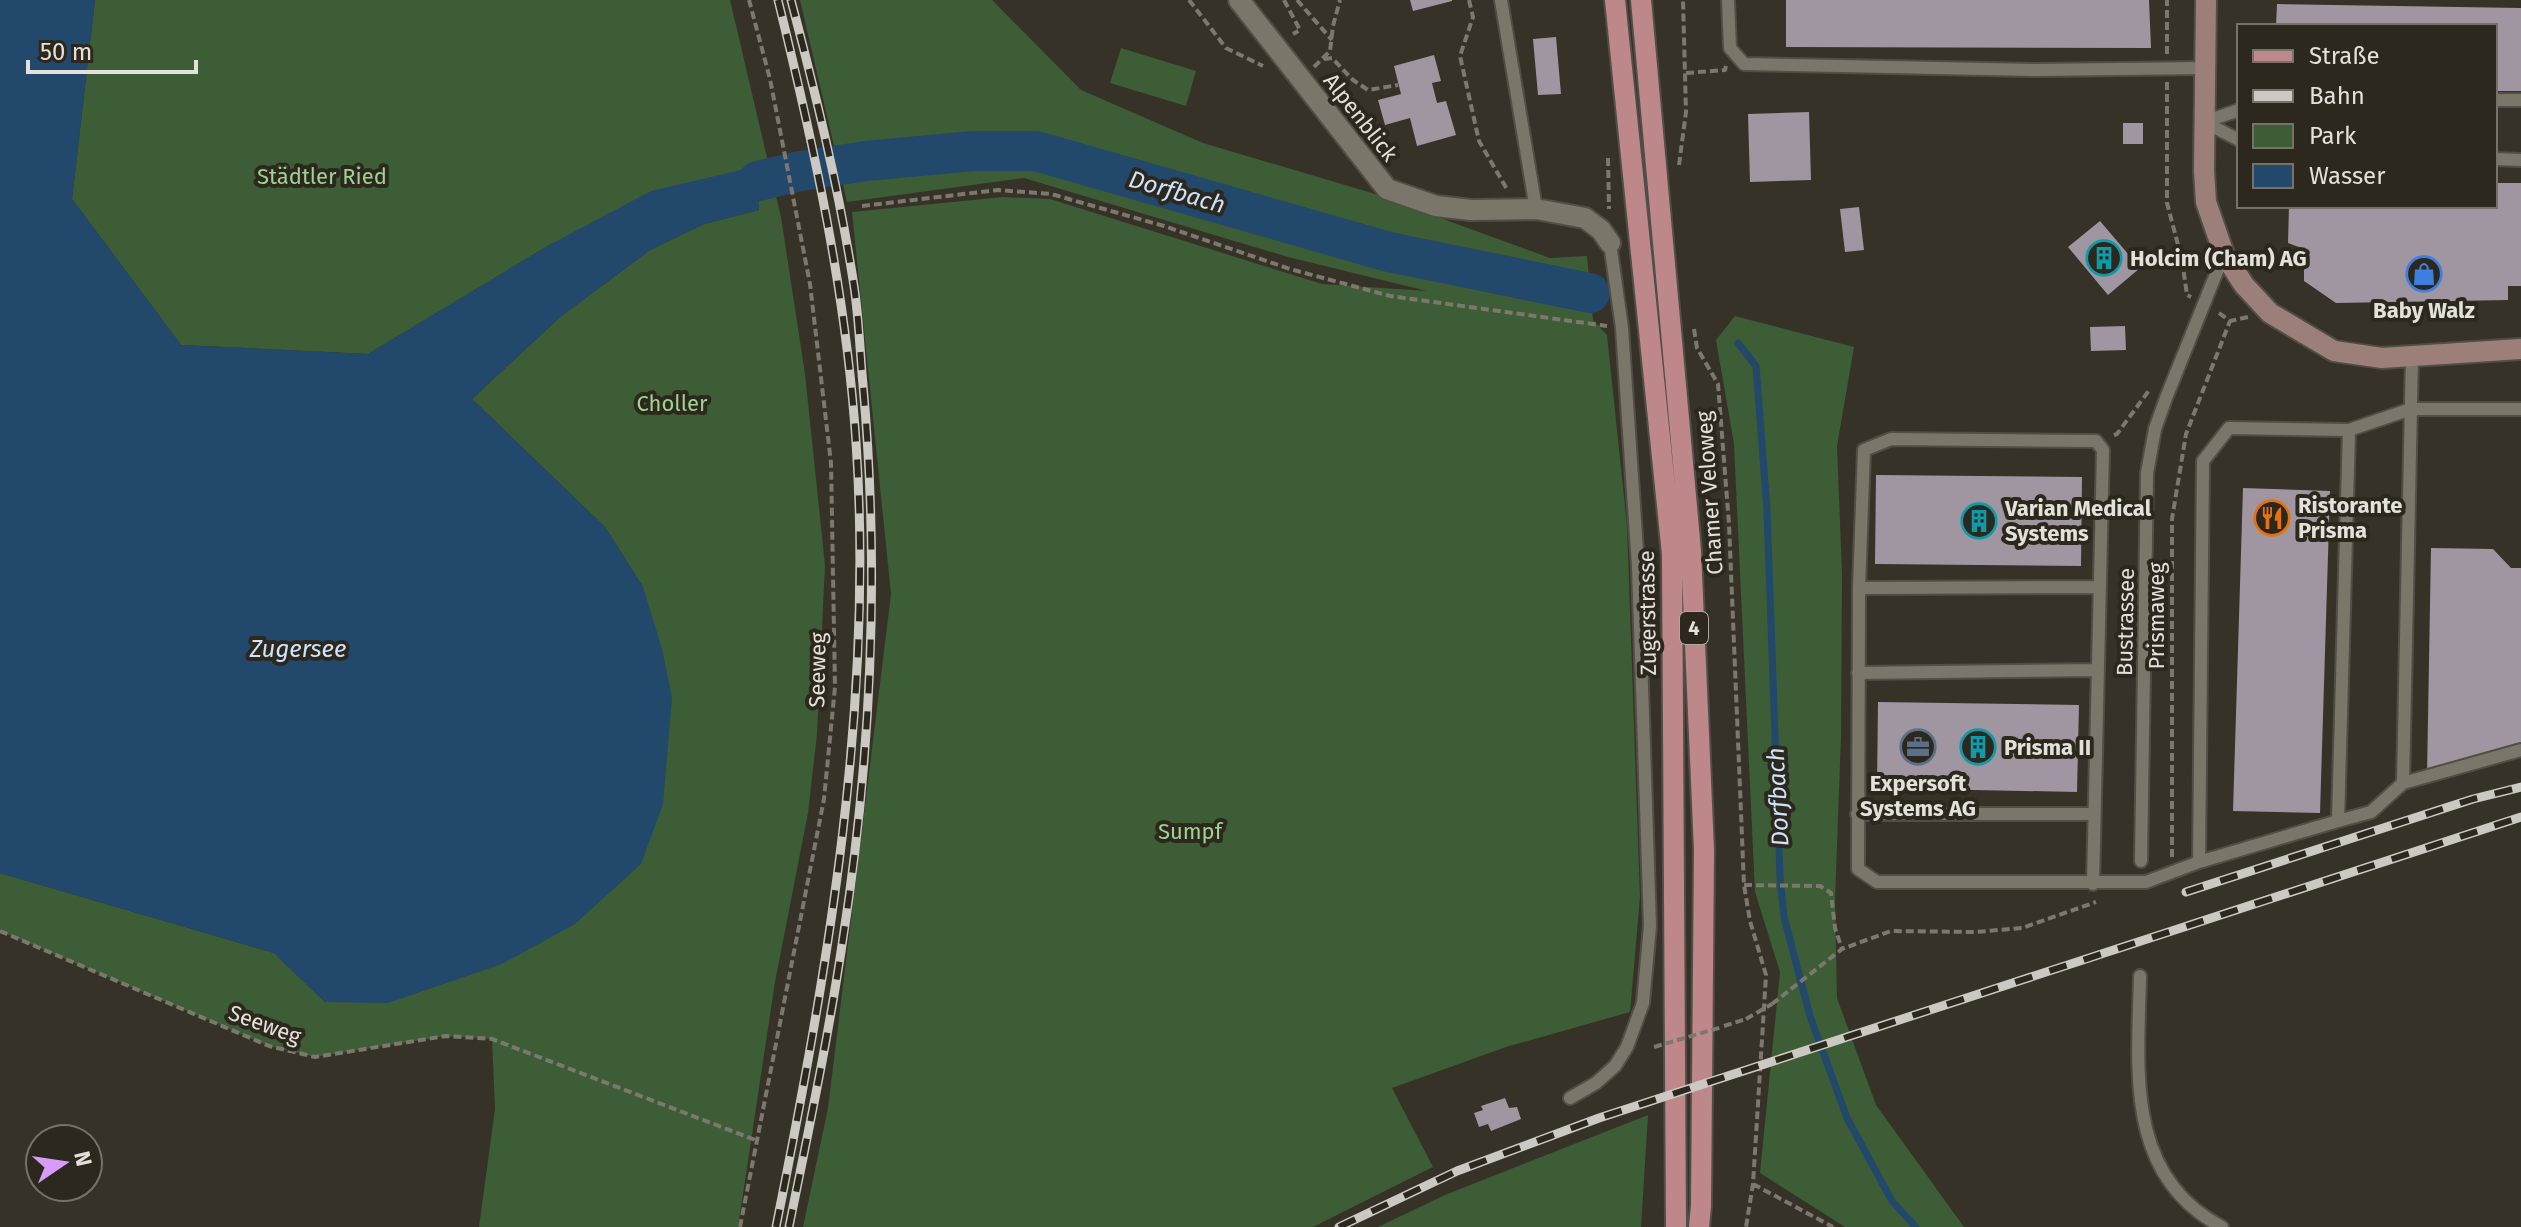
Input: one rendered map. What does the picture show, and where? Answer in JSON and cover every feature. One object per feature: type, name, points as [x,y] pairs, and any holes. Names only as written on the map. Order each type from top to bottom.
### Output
[{"type":"main road","name":"Zugerstrasse","points":[[1615,0],[1672,554],[1676,1227]]},
{"type":"main road","name":"Zugerstrasse","points":[[1641,0],[1692,567],[1704,850],[1699,1227]]},
{"type":"main road","points":[[1642,32],[1653,0]]},
{"type":"street","name":"Alpenblick","points":[[1239,0],[1344,127],[1387,189],[1436,206],[1471,210],[1528,209],[1585,218],[1601,230],[1610,243]]},
{"type":"street","points":[[2206,0],[2206,202],[2224,254],[2244,285],[2270,313],[2334,351],[2382,358],[2521,349]]},
{"type":"lane","points":[[1501,0],[1528,209]]},
{"type":"lane","points":[[1728,0],[1730,48],[1744,64],[2020,70],[2205,68]]},
{"type":"lane","points":[[2497,100],[2521,100]]},
{"type":"lane","points":[[2204,122],[2237,111]]},
{"type":"lane","points":[[2204,122],[2237,139]]},
{"type":"lane","points":[[2497,159],[2521,160]]},
{"type":"lane","name":"Zugerstrasse","points":[[1570,1098],[1596,1083],[1615,1066],[1627,1047],[1643,1003],[1650,926],[1638,566],[1622,328],[1610,243]]},
{"type":"lane","name":"Bustrassee","points":[[2141,861],[2147,473],[2155,429],[2224,254]]},
{"type":"lane","points":[[2403,783],[2412,356]]},
{"type":"lane","points":[[2199,862],[2203,461],[2229,428],[2349,430],[2411,409],[2521,409]]},
{"type":"lane","points":[[2338,821],[2349,430]]},
{"type":"lane","points":[[2093,884],[2103,450],[2096,441],[1891,439],[1864,450],[1859,588],[1858,869],[1877,882],[2093,884],[2146,882],[2199,862],[2371,812],[2403,783],[2521,750]]},
{"type":"lane","points":[[1859,588],[2099,587]]},
{"type":"lane","points":[[1858,673],[2097,670]]},
{"type":"lane","points":[[1857,814],[2093,814]]},
{"type":"lane","points":[[2140,976],[2138,1087],[2143,1122],[2153,1154],[2181,1196],[2207,1219],[2222,1227]]},
{"type":"path","name":"Seeweg","points":[[740,1227],[824,799],[835,687],[831,463],[810,284],[770,79],[749,0]]},
{"type":"path","points":[[1189,0],[1226,48],[1267,68]]},
{"type":"path","points":[[1275,47],[1300,30],[1284,0]]},
{"type":"path","points":[[1297,0],[1332,40]]},
{"type":"path","points":[[1340,0],[1330,51],[1322,59],[1332,58],[1353,80],[1368,90],[1398,85]]},
{"type":"path","points":[[1469,0],[1473,17],[1460,56],[1479,141],[1528,209]]},
{"type":"path","points":[[1679,169],[1686,112],[1683,0]]},
{"type":"path","points":[[2167,0],[2167,52]]},
{"type":"path","points":[[1686,73],[1725,70],[1730,48]]},
{"type":"path","points":[[2167,89],[2167,203],[2182,260],[2187,295]]},
{"type":"path","points":[[862,206],[998,190],[1051,194],[1164,226],[1290,269],[1390,296],[1622,328]]},
{"type":"path","name":"Chamer Veloweg","points":[[1692,317],[1697,348],[1718,384],[1729,524],[1744,885],[1750,921],[1766,975],[1753,1184],[1746,1227]]},
{"type":"path","name":"Prismaweg","points":[[2172,873],[2172,519],[2186,434],[2230,321]]},
{"type":"path","points":[[2096,441],[2117,434],[2156,381],[2172,381]]},
{"type":"path","points":[[1744,885],[1820,886],[1831,893],[1835,928],[1842,949]]},
{"type":"path","points":[[1654,1047],[1746,1019],[1772,1004],[1842,949],[1891,931],[1976,932],[2022,928],[2102,900]]},
{"type":"path","name":"Seeweg","points":[[0,931],[269,1046],[315,1057],[446,1036],[492,1039],[758,1141]]},
{"type":"path","points":[[1753,1184],[1833,1227]]},
{"type":"green space","points":[[95,0],[730,0],[781,217],[805,374],[825,565],[817,734],[808,813],[775,982],[738,1227],[479,1227],[495,1109],[492,1039],[446,1036],[315,1057],[269,1046],[0,931],[0,873],[274,953],[325,1002],[643,587],[605,527],[472,399],[560,317],[650,250],[704,224],[759,210],[551,244],[368,354],[181,345],[72,199]]},
{"type":"green space","name":"Sumpf","points":[[800,0],[992,0],[1081,90],[1203,143],[1372,193],[1550,258],[1587,256],[1593,320],[1607,335],[1627,525],[1640,897],[1630,1012],[1506,1047],[1392,1088],[1433,1167],[1313,1227],[803,1227],[828,1108],[891,594],[852,212],[1003,197],[1050,199],[1322,284],[1427,291],[1288,257],[1024,178],[847,202]]},
{"type":"green space","points":[[1121,48],[1196,71],[1186,106],[1110,83]]},
{"type":"green space","points":[[1735,316],[1854,347],[1837,446],[1842,574],[1841,736],[1835,900],[1837,998],[1876,1105],[1964,1227],[1845,1227],[1760,1173],[1780,972],[1755,892],[1734,444],[1716,340]]},
{"type":"green space","points":[[1648,1115],[1641,1227],[1378,1227],[1445,1195]]},
{"type":"water","name":"Zugersee","points":[[0,0],[95,0],[72,199],[181,345],[368,354],[551,244],[651,191],[750,168],[758,181],[759,210],[704,224],[650,250],[560,317],[472,399],[605,527],[643,587],[662,649],[672,698],[663,804],[641,864],[575,924],[502,964],[388,1003],[325,1002],[274,953],[0,873]]},
{"type":"building","points":[[1410,0],[1452,0],[1452,1],[1413,11]]},
{"type":"building","points":[[1786,0],[2149,0],[2151,48],[1786,47]]},
{"type":"building","points":[[2277,4],[2521,8],[2521,91],[2497,91],[2497,24],[2276,24]]},
{"type":"building","points":[[1556,37],[1561,94],[1538,95],[1533,39]]},
{"type":"building","points":[[1434,55],[1441,81],[1432,83],[1437,103],[1446,101],[1456,135],[1417,146],[1410,118],[1385,125],[1378,100],[1401,94],[1394,66]]},
{"type":"building","points":[[1809,112],[1811,180],[1750,182],[1748,114]]},
{"type":"building","points":[[2123,123],[2143,123],[2143,144],[2123,144]]},
{"type":"building","points":[[2497,183],[2521,183],[2521,286],[2508,286],[2508,300],[2336,303],[2304,281],[2304,249],[2288,243],[2289,208],[2497,208]]},
{"type":"building","points":[[1859,207],[1864,250],[1845,252],[1840,209]]},
{"type":"building","name":"Holcim (Cham) AG","points":[[2100,221],[2140,268],[2108,295],[2068,247]]},
{"type":"building","points":[[2125,326],[2126,350],[2091,351],[2090,327]]},
{"type":"building","name":"Varian Medical Systems","points":[[1876,475],[2082,477],[2081,566],[1875,564]]},
{"type":"building","points":[[2243,488],[2330,491],[2320,813],[2233,811]]},
{"type":"building","points":[[2431,548],[2493,549],[2511,568],[2521,568],[2521,744],[2427,776]]},
{"type":"building","name":"Prisma II","points":[[1878,702],[2079,705],[2077,792],[1877,788]]},
{"type":"building","points":[[1505,1098],[1509,1108],[1517,1107],[1521,1119],[1491,1131],[1488,1124],[1479,1127],[1474,1113],[1483,1110],[1481,1106]]},
{"type":"waterway","name":"Dorfbach","points":[[758,181],[866,161],[973,151],[1036,151],[1389,252],[1590,293]]},
{"type":"waterway","name":"Dorfbach","points":[[1738,343],[1756,366],[1767,510],[1784,917],[1810,1016],[1847,1118],[1892,1201],[1916,1227]]},
{"type":"railway","points":[[776,1227],[813,1032],[842,836],[858,640],[860,541],[856,442],[845,330],[816,164],[778,0]]},
{"type":"railway","points":[[789,1227],[830,1016],[852,875],[866,736],[871,596],[868,455],[856,298],[834,178],[791,0]]},
{"type":"railway","points":[[2186,892],[2473,799],[2521,787]]},
{"type":"railway","points":[[1339,1227],[1457,1171],[1599,1118],[2521,817]]},
{"type":"place","name":"Holcim (Cham) AG","points":[[2104,258]]},
{"type":"place","name":"Baby Walz","points":[[2424,274]]},
{"type":"place","name":"Ristorante Prisma","points":[[2272,518]]},
{"type":"place","name":"Varian Medical Systems","points":[[1979,521]]},
{"type":"place","name":"Expersoft Systems AG","points":[[1918,747]]},
{"type":"place","name":"Prisma II","points":[[1978,747]]},
{"type":"park label","name":"Städtler Ried","points":[[322,176]]},
{"type":"park label","name":"Choller","points":[[672,403]]}]
